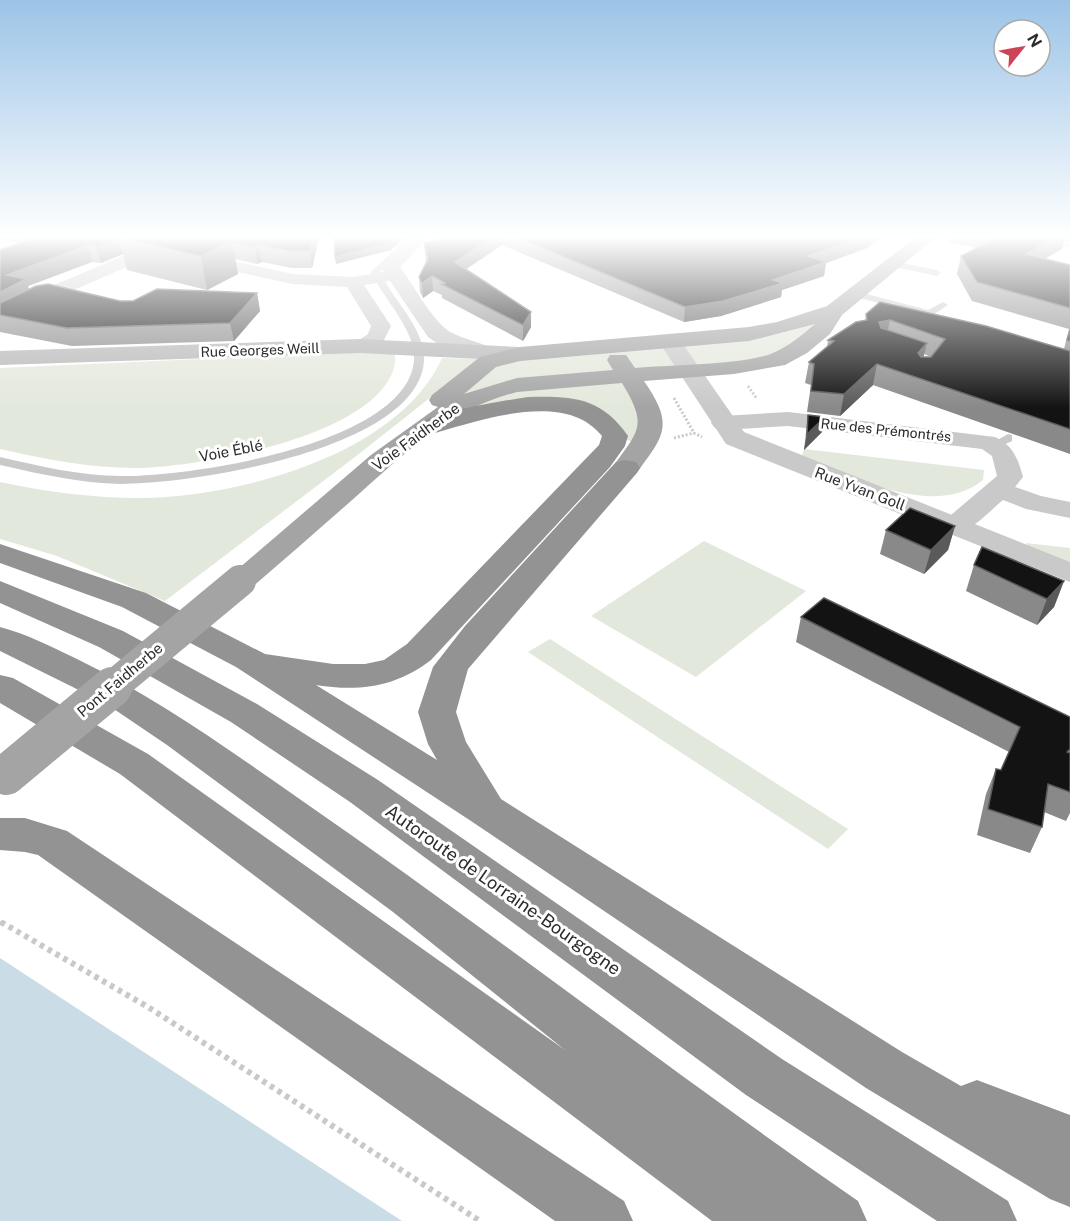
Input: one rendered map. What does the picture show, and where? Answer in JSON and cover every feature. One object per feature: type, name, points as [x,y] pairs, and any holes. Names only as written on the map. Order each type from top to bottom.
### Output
[{"type":"highway","points":[[248,659],[314,673],[359,678],[396,668],[419,652],[600,461],[612,446],[615,436],[603,418],[590,411],[547,405],[517,406],[485,411],[427,427]]},
{"type":"highway","points":[[486,810],[447,744],[437,712],[451,667],[477,634],[626,468]]},
{"type":"highway","points":[[0,553],[134,600],[248,659],[486,810],[884,1070],[1070,1179]]},
{"type":"highway","name":"Autoroute de Lorraine-Bourgogne","points":[[0,591],[111,639],[244,713],[364,791],[764,1077],[988,1221]]},
{"type":"highway","points":[[0,638],[38,654],[118,694],[180,735],[409,899],[705,1127],[838,1221]]},
{"type":"highway","points":[[0,687],[134,764],[624,1124],[760,1221]]},
{"type":"highway","points":[[0,834],[25,835],[52,843],[604,1221]]},
{"type":"highway","points":[[884,1070],[1070,1142]]},
{"type":"main road","name":"Voie Faidherbe","points":[[240,581],[388,455],[455,406],[501,388],[690,371],[777,360],[799,348],[829,324],[855,294]]},
{"type":"main road","points":[[388,455],[443,398],[488,362],[520,354],[670,342],[829,324]]},
{"type":"main road","name":"Rue Georges Weill","points":[[0,358],[360,346],[520,354]]},
{"type":"main road","points":[[610,347],[647,409],[650,433],[626,468]]},
{"type":"main road","name":"Pont Faidherbe","points":[[3,777],[240,581]]},
{"type":"street","points":[[37,301],[53,294]]},
{"type":"street","points":[[360,346],[376,338],[381,326],[361,294]]},
{"type":"street","points":[[403,294],[436,332],[452,343],[485,353]]},
{"type":"street","name":"Rue Yvan Goll","points":[[670,342],[735,438],[749,446],[1070,573]]},
{"type":"street","name":"Rue des Prémontrés","points":[[723,423],[788,419],[1002,442],[1010,477],[999,490]]},
{"type":"street","points":[[955,526],[999,490],[1035,504],[1070,510]]},
{"type":"lane","points":[[394,294],[418,349]]},
{"type":"lane","points":[[855,294],[929,313]]},
{"type":"lane","points":[[926,325],[915,321],[943,305]]},
{"type":"lane","name":"Voie Éblé","points":[[0,461],[78,476],[121,480],[197,475],[263,463],[326,443],[378,416],[410,386],[417,374],[418,349]]},
{"type":"path","points":[[0,922],[148,1007],[480,1221]]},
{"type":"shaded area","points":[[834,311],[777,360],[629,376],[643,445],[615,436],[572,407],[485,411],[443,398],[488,362],[711,338]]},
{"type":"shaded area","points":[[382,351],[395,353],[393,371],[377,394],[351,414],[317,431],[238,455],[164,466],[119,468],[84,465],[0,449],[0,368]]},
{"type":"shaded area","points":[[442,358],[479,359],[355,457],[165,601],[57,556],[0,539],[0,482],[70,494],[140,498],[179,496],[267,479],[312,464],[353,445],[390,421],[421,392]]},
{"type":"shaded area","points":[[804,449],[984,470],[983,480],[963,491],[941,496],[917,495],[868,483],[844,474],[802,456]]},
{"type":"shaded area","points":[[704,541],[806,591],[696,677],[591,616]]},
{"type":"shaded area","points":[[1026,543],[1070,548],[1070,564],[1028,547]]},
{"type":"shaded area","points":[[550,639],[848,829],[828,849],[528,652]]},
{"type":"shaded area","points":[[0,958],[402,1221],[0,1221]]},
{"type":"building","points":[[19,294],[90,294],[120,301],[133,301],[147,294],[256,294],[230,323],[67,328],[0,315],[0,303]]},
{"type":"building","points":[[461,294],[504,294],[531,312],[523,325]]},
{"type":"building","points":[[654,294],[746,294],[723,301],[685,307]]},
{"type":"building","points":[[1020,294],[1070,294],[1070,308]]},
{"type":"building","points":[[880,302],[986,326],[1070,351],[1070,429],[877,364],[844,394],[811,391],[814,364],[809,362],[834,341],[828,340],[856,322],[867,320],[866,314]],"holes":[[[890,320],[945,339],[931,357],[921,357],[918,353],[927,343],[881,328],[879,322]]]},
{"type":"building","points":[[808,415],[825,417],[807,434]]},
{"type":"building","points":[[910,508],[955,526],[931,550],[886,530]]},
{"type":"building","points":[[982,547],[1064,581],[1047,599],[974,565]]},
{"type":"building","points":[[824,598],[1070,717],[1070,749],[1067,752],[1070,753],[1070,792],[1048,784],[1042,827],[988,809],[996,769],[1001,770],[1020,727],[801,617]]}]
